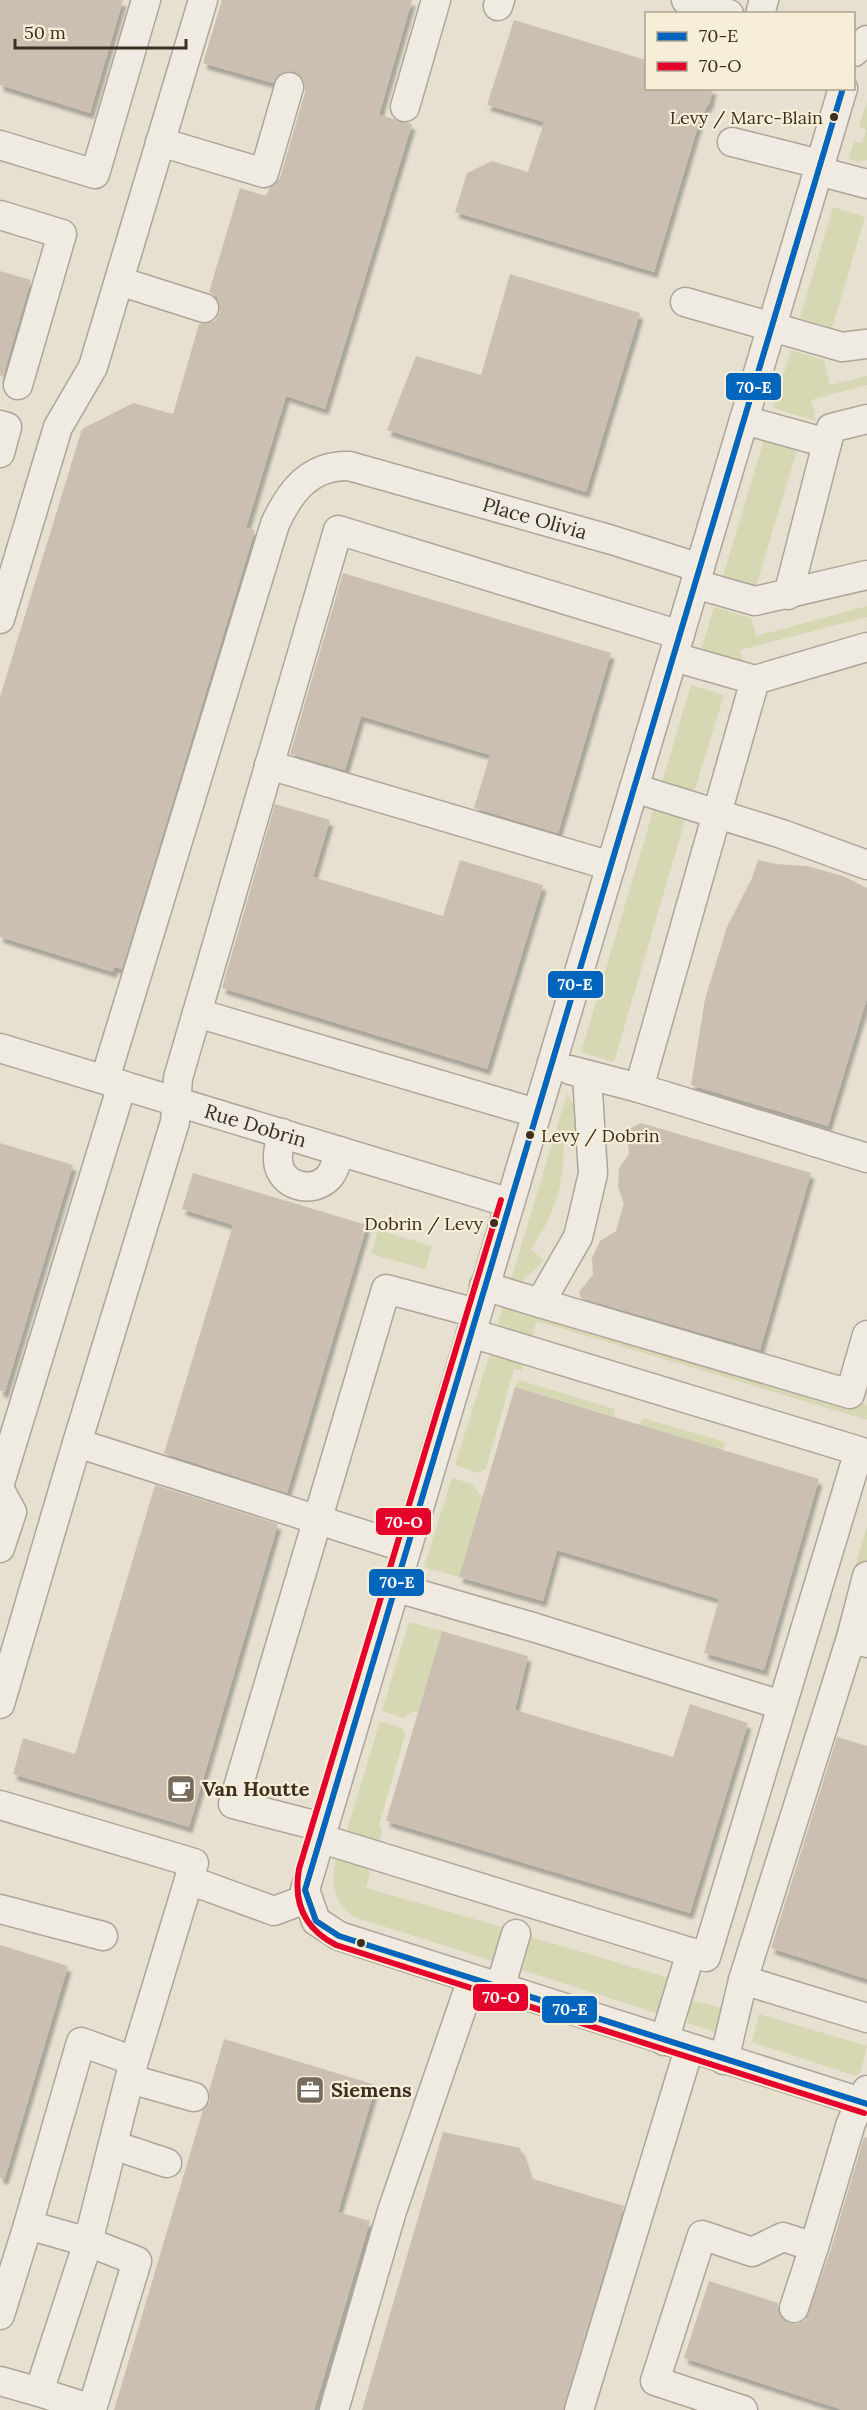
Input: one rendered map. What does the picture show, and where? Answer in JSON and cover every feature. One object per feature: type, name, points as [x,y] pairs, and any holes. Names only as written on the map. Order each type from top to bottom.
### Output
[{"type":"street","points":[[0,145],[95,174],[146,0]]},
{"type":"street","points":[[0,619],[58,427],[93,368],[203,0]]},
{"type":"street","points":[[405,107],[436,0]]},
{"type":"street","points":[[688,0],[723,12]]},
{"type":"street","points":[[855,51],[867,40]]},
{"type":"street","points":[[160,142],[264,173],[289,87]]},
{"type":"street","points":[[794,2308],[852,2123],[865,2099],[724,2060],[330,1932],[316,1921],[306,1899],[306,1882],[842,90]]},
{"type":"street","points":[[732,142],[867,184]]},
{"type":"street","points":[[0,215],[62,234],[18,385]]},
{"type":"street","points":[[119,281],[204,308]]},
{"type":"street","points":[[685,302],[842,347],[867,344],[867,320]]},
{"type":"street","points":[[788,595],[831,428],[867,419]]},
{"type":"street","points":[[744,420],[827,443]]},
{"type":"street","points":[[0,425],[7,427],[0,453]]},
{"type":"street","name":"Place Olivia","points":[[0,1483],[113,1082],[275,524],[294,491],[315,472],[336,466],[368,471],[698,576],[755,601],[867,575]]},
{"type":"street","points":[[0,1704],[175,1122],[178,1078],[338,530],[677,646],[755,680],[867,647]]},
{"type":"street","points":[[639,1088],[755,680]]},
{"type":"street","points":[[269,765],[610,866]]},
{"type":"street","points":[[634,788],[867,865]]},
{"type":"street","points":[[197,1013],[536,1113]]},
{"type":"street","name":"Rue Dobrin","points":[[0,1048],[510,1203]]},
{"type":"street","points":[[550,1066],[639,1088],[867,1158]]},
{"type":"street","points":[[540,1303],[578,1237],[593,1174],[587,1075]]},
{"type":"street","points":[[282,1133],[278,1155],[279,1168],[285,1178],[297,1185],[311,1186],[327,1179],[333,1172],[339,1151]]},
{"type":"street","points":[[484,1286],[850,1394],[867,1335]]},
{"type":"street","points":[[386,1289],[473,1323],[859,1451],[706,1957],[233,1804],[320,1520],[386,1289]]},
{"type":"street","points":[[77,1443],[406,1548]]},
{"type":"street","points":[[0,1490],[12,1512],[0,1548]]},
{"type":"street","points":[[724,2060],[743,1980],[859,1641],[867,1576]]},
{"type":"street","points":[[394,1587],[525,1624],[781,1705]]},
{"type":"street","points":[[0,1805],[194,1863],[132,2070],[88,2242],[39,2392]]},
{"type":"street","points":[[189,1880],[274,1911],[306,1899]]},
{"type":"street","points":[[0,1909],[103,1936]]},
{"type":"street","points":[[500,1988],[516,1934]]},
{"type":"street","points":[[579,2410],[677,2045],[691,1952]]},
{"type":"street","points":[[334,2410],[392,2211],[472,1979]]},
{"type":"street","points":[[743,1980],[867,2018]]},
{"type":"street","points":[[0,2315],[81,2042],[132,2070],[194,2097]]},
{"type":"street","points":[[113,2145],[167,2163]]},
{"type":"street","points":[[0,2381],[92,2409],[137,2261],[88,2242],[28,2225]]},
{"type":"street","points":[[743,2410],[655,2381],[702,2235],[752,2252],[783,2237],[814,2247]]},
{"type":"green space","points":[[867,101],[867,160],[857,162],[849,159],[854,141],[862,143],[866,130],[859,127]]},
{"type":"green space","points":[[833,207],[865,217],[832,328],[800,318]]},
{"type":"green space","points":[[791,350],[824,360],[830,385],[867,376],[867,385],[811,400],[816,421],[773,408]]},
{"type":"green space","points":[[764,440],[797,450],[756,586],[723,576]]},
{"type":"green space","points":[[867,606],[867,617],[740,650],[743,662],[700,653],[714,607],[751,618],[756,636]]},
{"type":"green space","points":[[691,685],[724,695],[694,792],[662,782]]},
{"type":"green space","points":[[654,808],[686,817],[614,1062],[581,1052]]},
{"type":"green space","points":[[567,1094],[575,1107],[581,1137],[564,1140],[564,1156],[557,1198],[547,1222],[531,1249],[544,1261],[516,1286],[510,1283]]},
{"type":"green space","points":[[378,1230],[432,1246],[425,1269],[371,1254]]},
{"type":"green space","points":[[505,1301],[864,1403],[867,1406],[867,1420],[537,1321],[531,1337],[497,1327]]},
{"type":"green space","points":[[490,1353],[524,1364],[522,1371],[514,1369],[486,1469],[478,1473],[455,1465]]},
{"type":"green space","points":[[519,1380],[615,1409],[613,1416],[515,1387]]},
{"type":"green space","points":[[643,1418],[725,1442],[723,1450],[640,1425]]},
{"type":"green space","points":[[452,1478],[473,1484],[478,1493],[483,1496],[459,1577],[424,1567]]},
{"type":"green space","points":[[867,1526],[867,1563],[805,1736]]},
{"type":"green space","points":[[409,1622],[442,1631],[418,1712],[413,1711],[404,1718],[382,1711]]},
{"type":"green space","points":[[380,1721],[402,1728],[405,1735],[379,1825],[382,1831],[380,1840],[375,1843],[346,1834]]},
{"type":"green space","points":[[336,1857],[368,1868],[370,1873],[366,1888],[505,1928],[496,1962],[354,1917],[337,1897],[334,1882]]},
{"type":"green space","points":[[531,1937],[669,1978],[660,2009],[656,2013],[522,1970]]},
{"type":"green space","points":[[694,2001],[726,2009],[718,2033],[687,2023],[690,2003]]},
{"type":"green space","points":[[759,2014],[867,2046],[861,2071],[856,2076],[752,2042]]},
{"type":"building","points":[[0,0],[123,0],[90,113],[0,85]]},
{"type":"building","points":[[222,0],[412,0],[379,115],[412,124],[325,409],[286,396],[246,528],[255,530],[122,969],[114,967],[113,972],[0,937],[0,697],[82,429],[133,403],[173,414],[199,324],[215,321],[220,312],[217,297],[209,292],[240,188],[266,196],[269,189],[280,178],[305,92],[305,83],[300,75],[293,71],[278,75],[273,83],[203,63]]},
{"type":"building","points":[[514,20],[645,60],[645,90],[713,90],[710,102],[701,116],[654,272],[455,212],[467,173],[492,161],[528,172],[544,122],[487,105]]},
{"type":"building","points":[[0,271],[31,280],[3,376],[0,376]]},
{"type":"building","points":[[510,274],[640,313],[586,492],[387,430],[416,356],[481,375]]},
{"type":"building","points":[[343,573],[611,653],[558,833],[474,808],[490,755],[361,716],[345,770],[290,754]]},
{"type":"building","points":[[275,804],[330,820],[313,877],[443,916],[460,860],[543,885],[487,1069],[222,988]]},
{"type":"building","points":[[758,860],[807,866],[843,876],[867,888],[867,998],[828,1126],[691,1085],[705,999],[727,927],[752,878]]},
{"type":"building","points":[[641,1123],[811,1173],[760,1350],[581,1298],[579,1292],[593,1275],[592,1258],[600,1241],[616,1231],[624,1203],[618,1187],[619,1168],[629,1154],[627,1130]]},
{"type":"building","points":[[0,1143],[73,1165],[5,1392],[0,1391]]},
{"type":"building","points":[[193,1173],[367,1225],[287,1493],[164,1453],[233,1225],[182,1209]]},
{"type":"building","points":[[515,1387],[819,1479],[764,1670],[704,1653],[719,1599],[557,1550],[543,1601],[459,1577]]},
{"type":"building","points":[[155,1485],[278,1524],[189,1827],[13,1774],[23,1738],[75,1754]]},
{"type":"building","points":[[442,1631],[528,1656],[515,1710],[673,1757],[690,1704],[748,1723],[690,1913],[386,1821]]},
{"type":"building","points":[[837,1737],[867,1746],[867,1979],[771,1948]]},
{"type":"building","points":[[0,1945],[68,1966],[5,2178],[0,2178]]},
{"type":"building","points":[[224,2039],[376,2085],[338,2212],[370,2221],[314,2410],[114,2410],[203,2110],[210,2102],[209,2091]]},
{"type":"building","points":[[443,2132],[520,2148],[530,2178],[624,2206],[563,2410],[362,2410]]},
{"type":"building","points":[[864,2137],[867,2138],[867,2410],[843,2410],[684,2358],[709,2281],[778,2303],[778,2312],[788,2323],[797,2324],[805,2320],[830,2252]]},
{"type":"transit line","name":"70-E","points":[[842,90],[305,1890],[316,1921],[339,1936],[867,2104]]},
{"type":"transit line","name":"70-O","points":[[501,1200],[299,1869],[300,1904],[309,1923],[316,1931],[336,1945],[864,2113]]},
{"type":"place","name":"Levy / Marc-Blain","points":[[834,117]]},
{"type":"place","name":"Levy / Dobrin","points":[[530,1135]]},
{"type":"place","name":"Dobrin / Levy","points":[[494,1223]]},
{"type":"place","name":"Van Houtte","points":[[181,1789]]},
{"type":"place","name":"Siemens","points":[[310,2090]]}]
